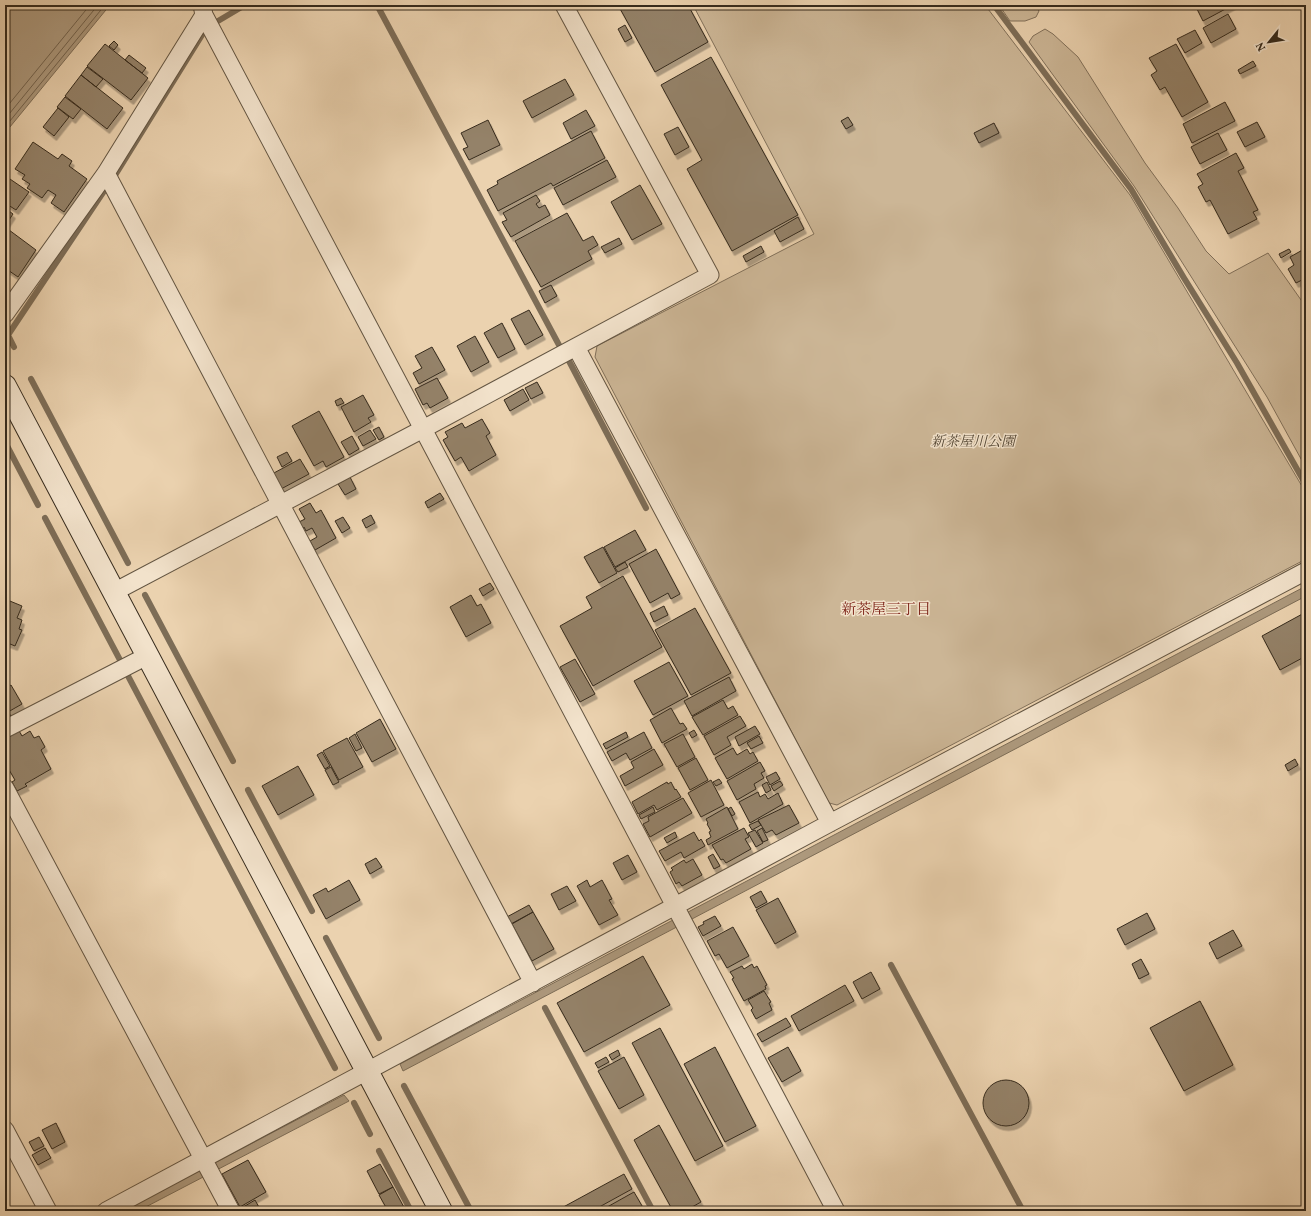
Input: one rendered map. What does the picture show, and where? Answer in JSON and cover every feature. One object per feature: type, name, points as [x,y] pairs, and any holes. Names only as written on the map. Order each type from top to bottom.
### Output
[{"type":"street","points":[[114,592],[710,275],[564,5]]},
{"type":"street","points":[[5,314],[106,173],[203,10]]},
{"type":"street","points":[[203,10],[836,1211]]},
{"type":"street","points":[[106,173],[533,983]]},
{"type":"street","points":[[576,347],[830,823]]},
{"type":"street","points":[[5,386],[441,1211]]},
{"type":"street","points":[[106,1211],[207,1166],[368,1071],[533,983],[680,915],[830,823],[1306,571]]},
{"type":"street","points":[[5,729],[147,656]]},
{"type":"street","points":[[5,788],[231,1211]]},
{"type":"street","points":[[5,1130],[48,1211]]},
{"type":"green space","name":"新茶屋川公園","points":[[693,5],[985,5],[1130,195],[1306,493],[1306,559],[837,805],[829,803],[595,357],[597,346],[814,234]]},
{"type":"green space","points":[[999,5],[1036,5],[1039,11],[1036,17],[1025,21],[1010,21]]},
{"type":"green space","points":[[1045,29],[1053,34],[1078,57],[1145,163],[1178,208],[1206,251],[1229,274],[1268,253],[1306,307],[1306,468],[1267,397],[1134,186],[1029,42],[1033,36]]},
{"type":"water","points":[[5,5],[110,5],[5,133]]},
{"type":"water","points":[[1306,586],[1306,596],[403,1071],[400,1064]]},
{"type":"water","points":[[344,1095],[349,1101],[138,1211],[123,1211]]},
{"type":"building","points":[[618,5],[688,5],[708,42],[655,72]]},
{"type":"building","points":[[1195,5],[1233,5],[1203,21]]},
{"type":"building","points":[[1228,14],[1236,29],[1211,43],[1203,28]]},
{"type":"building","points":[[625,25],[632,38],[625,42],[618,29]]},
{"type":"building","points":[[1195,30],[1202,43],[1185,53],[1177,39]]},
{"type":"building","points":[[114,41],[118,45],[114,50],[109,46]]},
{"type":"building","points":[[105,44],[148,78],[131,100],[87,66]]},
{"type":"building","points":[[1176,44],[1208,102],[1182,117],[1165,87],[1160,90],[1151,75],[1157,71],[1149,58]]},
{"type":"building","points":[[129,55],[146,68],[142,73],[125,60]]},
{"type":"building","points":[[711,57],[798,215],[732,251],[687,169],[702,160],[661,85]]},
{"type":"building","points":[[1253,61],[1256,66],[1240,74],[1238,70]]},
{"type":"building","points":[[87,67],[103,79],[96,87],[81,75]]},
{"type":"building","points":[[81,75],[123,108],[107,129],[65,96]]},
{"type":"building","points":[[565,79],[574,95],[532,118],[523,101]]},
{"type":"building","points":[[65,97],[81,109],[73,119],[57,107]]},
{"type":"building","points":[[1225,102],[1235,121],[1192,143],[1183,124]]},
{"type":"building","points":[[58,108],[69,117],[54,136],[43,127]]},
{"type":"building","points":[[586,110],[595,126],[571,139],[563,123]]},
{"type":"building","points":[[848,117],[853,125],[846,129],[841,121]]},
{"type":"building","points":[[488,120],[500,145],[469,160],[463,149],[468,147],[461,133]]},
{"type":"building","points":[[1257,122],[1265,137],[1245,147],[1237,132]]},
{"type":"building","points":[[994,123],[999,133],[979,143],[974,133]]},
{"type":"building","points":[[678,127],[689,147],[675,155],[664,134]]},
{"type":"building","points":[[591,131],[605,158],[553,186],[551,183],[498,211],[487,190],[498,184],[497,181]]},
{"type":"building","points":[[1218,133],[1227,150],[1200,164],[1191,147]]},
{"type":"building","points":[[33,142],[58,159],[62,154],[72,161],[69,166],[87,179],[64,212],[51,203],[56,195],[48,190],[42,198],[27,188],[30,184],[22,179],[25,175],[15,169]]},
{"type":"building","points":[[1236,153],[1244,168],[1238,171],[1258,210],[1253,212],[1257,219],[1228,234],[1210,200],[1206,202],[1198,187],[1203,184],[1197,174]]},
{"type":"building","points":[[607,160],[616,177],[563,205],[554,188]]},
{"type":"building","points":[[7,177],[29,192],[16,210],[5,203],[5,180]]},
{"type":"building","points":[[640,185],[662,224],[632,240],[611,202]]},
{"type":"building","points":[[536,195],[540,201],[536,204],[539,208],[545,205],[550,215],[511,237],[502,222],[507,220],[503,213]]},
{"type":"building","points":[[5,208],[13,214],[5,226]]},
{"type":"building","points":[[567,213],[583,241],[593,236],[598,245],[588,251],[592,259],[541,287],[515,241]]},
{"type":"building","points":[[798,217],[804,229],[780,242],[774,231]]},
{"type":"building","points":[[5,227],[36,250],[18,277],[5,268]]},
{"type":"building","points":[[619,238],[622,244],[605,253],[601,247]]},
{"type":"building","points":[[761,246],[764,252],[746,262],[743,256]]},
{"type":"building","points":[[1306,248],[1306,287],[1302,280],[1296,283],[1288,269],[1294,265],[1290,257]]},
{"type":"building","points":[[1289,249],[1291,252],[1281,258],[1279,254]]},
{"type":"building","points":[[551,285],[557,296],[545,303],[539,291]]},
{"type":"building","points":[[529,310],[543,335],[525,345],[511,319]]},
{"type":"building","points":[[502,323],[515,349],[498,358],[484,333]]},
{"type":"building","points":[[475,336],[489,362],[471,372],[457,346]]},
{"type":"building","points":[[432,347],[445,370],[419,384],[413,373],[422,368],[415,356]]},
{"type":"building","points":[[437,378],[448,398],[430,408],[427,403],[423,405],[415,389]]},
{"type":"building","points":[[537,382],[543,393],[531,399],[525,388]]},
{"type":"building","points":[[523,389],[529,400],[510,411],[504,400]]},
{"type":"building","points":[[363,395],[374,415],[368,418],[371,422],[354,432],[341,407]]},
{"type":"building","points":[[341,398],[344,403],[337,406],[335,401]]},
{"type":"building","points":[[319,411],[344,457],[326,467],[323,461],[314,466],[292,426]]},
{"type":"building","points":[[482,419],[490,433],[486,436],[496,455],[469,471],[461,457],[455,461],[443,440],[448,437],[445,432],[462,423],[465,428]]},
{"type":"building","points":[[379,427],[384,437],[379,440],[373,430]]},
{"type":"building","points":[[370,430],[376,439],[363,446],[358,437]]},
{"type":"building","points":[[352,436],[359,449],[349,455],[341,442]]},
{"type":"building","points":[[287,452],[292,461],[282,467],[277,457]]},
{"type":"building","points":[[300,459],[309,474],[281,489],[272,474]]},
{"type":"building","points":[[350,477],[356,489],[345,495],[338,484]]},
{"type":"building","points":[[440,493],[444,499],[428,508],[425,502]]},
{"type":"building","points":[[310,503],[316,513],[321,510],[336,538],[315,550],[310,541],[317,537],[312,528],[306,531],[304,527],[301,530],[297,523],[305,519],[299,509]]},
{"type":"building","points":[[371,515],[375,523],[366,528],[362,520]]},
{"type":"building","points":[[343,517],[350,528],[342,533],[335,521]]},
{"type":"building","points":[[635,530],[646,550],[615,567],[604,547]]},
{"type":"building","points":[[603,547],[617,573],[599,583],[584,557]]},
{"type":"building","points":[[656,549],[680,594],[671,599],[668,593],[650,603],[629,564]]},
{"type":"building","points":[[625,562],[628,567],[618,572],[615,568]]},
{"type":"building","points":[[623,576],[662,647],[593,686],[560,626],[592,608],[586,597]]},
{"type":"building","points":[[490,583],[494,589],[483,596],[479,589]]},
{"type":"building","points":[[471,595],[477,606],[481,604],[491,623],[466,637],[450,607]]},
{"type":"building","points":[[5,599],[22,606],[17,618],[22,620],[19,629],[22,630],[15,646],[5,642]]},
{"type":"building","points":[[664,606],[668,615],[654,622],[650,613]]},
{"type":"building","points":[[695,608],[731,673],[691,695],[655,630]]},
{"type":"building","points":[[1306,612],[1306,656],[1280,670],[1262,636]]},
{"type":"building","points":[[575,659],[595,694],[580,702],[560,667]]},
{"type":"building","points":[[669,662],[688,696],[653,715],[634,681]]},
{"type":"building","points":[[729,677],[736,691],[692,716],[684,701]]},
{"type":"building","points":[[11,685],[22,704],[8,712],[11,716],[5,719],[5,689]]},
{"type":"building","points":[[723,700],[728,709],[733,706],[738,715],[703,735],[692,717]]},
{"type":"building","points":[[671,708],[680,724],[683,723],[687,729],[662,743],[650,720]]},
{"type":"building","points":[[740,716],[746,726],[727,737],[731,745],[714,755],[704,736]]},
{"type":"building","points":[[380,719],[396,749],[372,762],[356,733]]},
{"type":"building","points":[[755,726],[760,734],[739,746],[735,737]]},
{"type":"building","points":[[18,729],[22,736],[30,731],[34,738],[39,736],[45,747],[41,750],[51,769],[25,784],[27,786],[17,791],[12,782],[15,780],[8,768],[5,770],[5,745],[7,744],[5,736]]},
{"type":"building","points":[[694,730],[697,735],[692,738],[689,733]]},
{"type":"building","points":[[626,732],[628,737],[606,749],[603,744]]},
{"type":"building","points":[[644,732],[652,748],[630,760],[626,753],[612,761],[607,752]]},
{"type":"building","points":[[355,734],[362,748],[356,751],[349,738]]},
{"type":"building","points":[[683,734],[695,757],[677,767],[664,744]]},
{"type":"building","points":[[759,736],[763,743],[751,749],[747,743]]},
{"type":"building","points":[[347,738],[363,767],[339,780],[323,751]]},
{"type":"building","points":[[733,748],[737,755],[747,749],[750,754],[753,752],[758,761],[727,779],[715,758]]},
{"type":"building","points":[[654,749],[663,765],[625,786],[620,776],[634,768],[631,762]]},
{"type":"building","points":[[322,752],[330,766],[325,769],[317,755]]},
{"type":"building","points":[[696,758],[708,780],[690,790],[678,768]]},
{"type":"building","points":[[1295,759],[1298,765],[1288,771],[1285,765]]},
{"type":"building","points":[[760,762],[765,771],[761,773],[764,778],[754,784],[756,789],[737,800],[727,781]]},
{"type":"building","points":[[298,766],[314,795],[278,815],[262,786]]},
{"type":"building","points":[[331,767],[339,782],[333,785],[325,770]]},
{"type":"building","points":[[776,772],[780,779],[770,785],[766,777]]},
{"type":"building","points":[[719,779],[722,783],[716,786],[713,782]]},
{"type":"building","points":[[711,780],[724,805],[701,817],[688,793]]},
{"type":"building","points":[[780,781],[783,785],[774,791],[771,786]]},
{"type":"building","points":[[667,782],[668,784],[671,782],[681,797],[657,810],[654,805],[638,814],[632,802]]},
{"type":"building","points":[[767,782],[771,790],[766,793],[762,785]]},
{"type":"building","points":[[758,792],[760,797],[765,794],[768,799],[778,793],[783,804],[750,823],[739,802]]},
{"type":"building","points":[[683,798],[692,813],[650,837],[643,824],[649,821],[648,817]]},
{"type":"building","points":[[789,805],[799,823],[776,835],[772,830],[766,833],[758,820]]},
{"type":"building","points":[[653,807],[655,812],[641,819],[639,815]]},
{"type":"building","points":[[727,807],[738,829],[708,845],[706,840],[711,837],[709,832],[711,831],[706,819]]},
{"type":"building","points":[[731,807],[735,814],[732,816],[728,809]]},
{"type":"building","points":[[758,821],[761,825],[752,830],[749,825]]},
{"type":"building","points":[[744,828],[749,837],[745,839],[751,849],[726,863],[723,859],[721,860],[712,845]]},
{"type":"building","points":[[762,828],[768,840],[763,842],[757,831]]},
{"type":"building","points":[[755,830],[763,843],[756,847],[748,833]]},
{"type":"building","points":[[675,832],[677,837],[667,843],[664,838]]},
{"type":"building","points":[[694,832],[699,841],[701,839],[705,846],[684,858],[681,852],[665,861],[659,851]]},
{"type":"building","points":[[713,854],[720,866],[714,869],[708,857]]},
{"type":"building","points":[[628,855],[637,872],[622,880],[613,863]]},
{"type":"building","points":[[376,858],[382,867],[370,874],[365,864]]},
{"type":"building","points":[[693,859],[702,875],[682,886],[679,882],[676,884],[670,872],[673,870],[671,868],[684,860],[686,863]]},
{"type":"building","points":[[349,880],[360,900],[326,919],[313,895],[326,888],[328,892]]},
{"type":"building","points":[[587,880],[590,887],[602,880],[612,899],[609,900],[618,915],[599,925],[577,886]]},
{"type":"building","points":[[567,886],[576,901],[559,910],[551,894]]},
{"type":"building","points":[[761,891],[767,902],[756,908],[750,897]]},
{"type":"building","points":[[778,898],[796,932],[775,944],[756,910]]},
{"type":"building","points":[[529,905],[533,912],[509,925],[505,918]]},
{"type":"building","points":[[533,912],[554,949],[532,961],[512,924]]},
{"type":"building","points":[[1147,913],[1155,929],[1125,945],[1117,929]]},
{"type":"building","points":[[715,916],[721,926],[703,936],[698,927],[704,924],[703,922]]},
{"type":"building","points":[[733,927],[749,956],[727,968],[719,954],[715,956],[707,941]]},
{"type":"building","points":[[1233,930],[1242,946],[1217,959],[1209,943]]},
{"type":"building","points":[[643,956],[670,1005],[584,1052],[557,1003]]},
{"type":"building","points":[[1141,959],[1149,974],[1139,979],[1132,964]]},
{"type":"building","points":[[752,964],[754,968],[757,966],[767,985],[765,986],[766,989],[744,1001],[732,979],[734,978],[730,972],[742,966],[744,969]]},
{"type":"building","points":[[871,972],[880,989],[862,999],[853,982]]},
{"type":"building","points":[[845,985],[854,1001],[799,1031],[791,1016]]},
{"type":"building","points":[[764,991],[771,1002],[769,1003],[772,1010],[756,1019],[751,1010],[753,1008],[748,1000]]},
{"type":"building","points":[[1200,1001],[1233,1065],[1184,1091],[1150,1028]]},
{"type":"building","points":[[786,1018],[791,1026],[762,1042],[757,1034]]},
{"type":"building","points":[[660,1028],[723,1146],[695,1161],[632,1043]]},
{"type":"building","points":[[715,1047],[756,1126],[725,1142],[684,1064]]},
{"type":"building","points":[[788,1047],[801,1071],[782,1082],[768,1058]]},
{"type":"building","points":[[618,1050],[620,1055],[612,1060],[609,1055]]},
{"type":"building","points":[[606,1057],[609,1062],[598,1068],[595,1063]]},
{"type":"building","points":[[624,1057],[644,1095],[619,1109],[598,1071]]},
{"type":"building","points":[[1006,1080],[1019,1084],[1025,1090],[1029,1103],[1025,1116],[1019,1122],[1006,1126],[993,1122],[987,1116],[983,1103],[987,1090],[993,1084]]},
{"type":"building","points":[[56,1123],[65,1142],[52,1149],[42,1130]]},
{"type":"building","points":[[659,1125],[701,1202],[685,1211],[673,1211],[634,1140]]},
{"type":"building","points":[[39,1137],[44,1146],[34,1151],[29,1142]]},
{"type":"building","points":[[45,1148],[51,1158],[38,1165],[32,1155]]},
{"type":"building","points":[[248,1160],[266,1192],[240,1207],[222,1174]]},
{"type":"building","points":[[380,1164],[393,1187],[379,1194],[367,1171]]},
{"type":"building","points":[[624,1174],[632,1189],[592,1211],[556,1211]]},
{"type":"building","points":[[393,1187],[406,1211],[388,1211],[379,1195]]},
{"type":"building","points":[[634,1192],[645,1211],[600,1211]]},
{"type":"building","points":[[255,1200],[261,1211],[241,1211],[240,1209]]},
{"type":"waterway","points":[[218,21],[245,5]]},
{"type":"waterway","points":[[377,5],[559,345]]},
{"type":"waterway","points":[[994,5],[1131,189],[1237,363],[1306,485]]},
{"type":"waterway","points":[[114,177],[202,35]]},
{"type":"waterway","points":[[6,338],[106,188]]},
{"type":"waterway","points":[[8,335],[14,347]]},
{"type":"waterway","points":[[569,361],[646,508]]},
{"type":"waterway","points":[[31,379],[128,563]]},
{"type":"waterway","points":[[5,442],[38,505]]},
{"type":"waterway","points":[[45,518],[120,660]]},
{"type":"waterway","points":[[145,595],[233,761]]},
{"type":"waterway","points":[[127,674],[335,1068]]},
{"type":"waterway","points":[[248,790],[312,911]]},
{"type":"waterway","points":[[326,938],[379,1038]]},
{"type":"waterway","points":[[891,965],[1023,1211]]},
{"type":"waterway","points":[[545,1008],[653,1211]]},
{"type":"waterway","points":[[404,1086],[471,1211]]},
{"type":"waterway","points":[[354,1103],[370,1134]]},
{"type":"waterway","points":[[379,1151],[411,1211]]},
{"type":"district","name":"新茶屋三丁目","points":[[886,609]]}]
